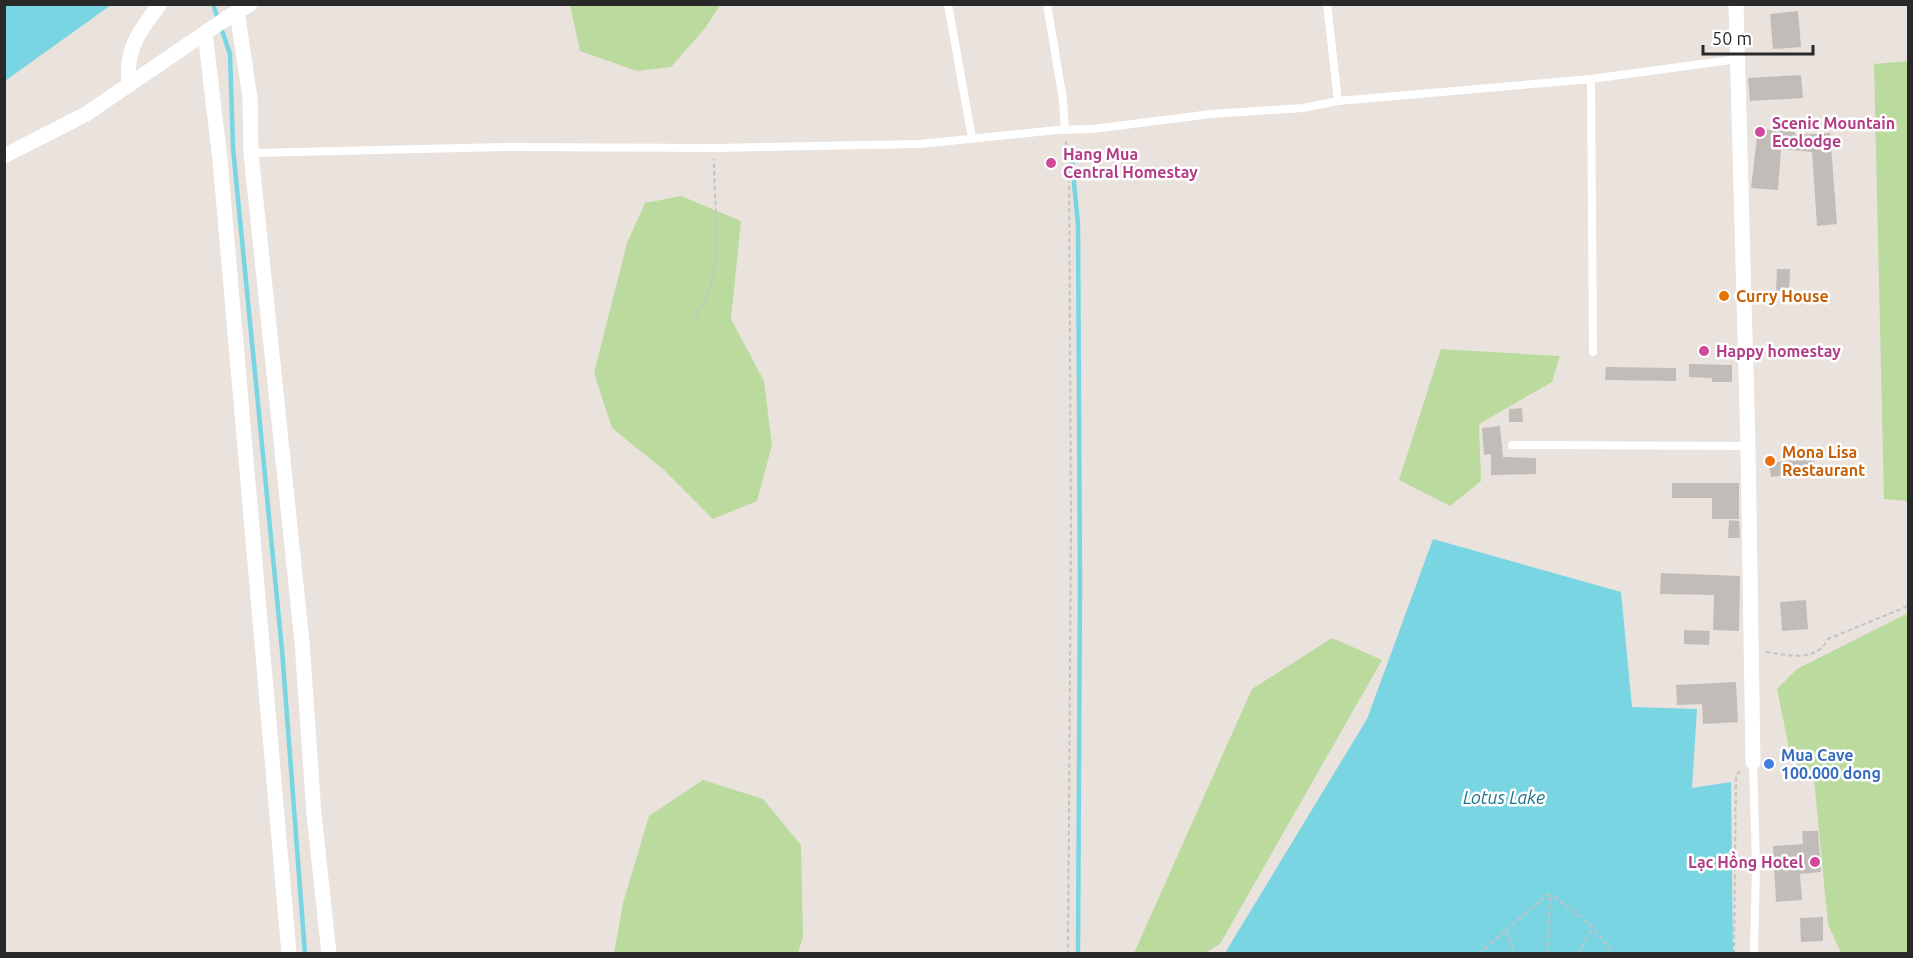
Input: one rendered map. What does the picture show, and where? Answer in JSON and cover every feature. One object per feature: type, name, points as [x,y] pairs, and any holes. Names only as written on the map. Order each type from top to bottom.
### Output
[{"type":"street","points":[[129,84],[127,67],[131,48],[160,4]]},
{"type":"street","points":[[1736,4],[1748,446],[1753,762]]},
{"type":"street","points":[[4,156],[86,114],[244,8],[251,153],[302,642],[314,814],[329,954]]},
{"type":"street","points":[[214,27],[220,160],[289,954]]},
{"type":"lane","points":[[948,4],[972,138]]},
{"type":"lane","points":[[1047,4],[1063,100],[1065,129]]},
{"type":"lane","points":[[1327,4],[1338,101]]},
{"type":"lane","points":[[251,153],[504,147],[715,148],[920,144],[1065,129],[1093,129],[1211,114],[1303,108],[1338,101],[1591,79],[1738,59]]},
{"type":"lane","points":[[1591,79],[1593,352]]},
{"type":"lane","points":[[1512,445],[1748,446]]},
{"type":"lane","points":[[1753,762],[1756,864],[1754,954]]},
{"type":"path","points":[[1065,129],[1069,162],[1070,352],[1068,954]]},
{"type":"path","points":[[696,322],[698,312],[713,281],[717,243],[715,148]]},
{"type":"path","points":[[1751,650],[1799,657],[1817,653],[1828,639],[1908,606]]},
{"type":"path","points":[[1734,954],[1736,775],[1753,762]]},
{"type":"path","points":[[1478,953],[1547,895],[1593,927],[1613,954]]},
{"type":"path","points":[[1546,954],[1550,896]]},
{"type":"path","points":[[1578,954],[1593,927]]},
{"type":"path","points":[[1505,930],[1515,954]]},
{"type":"green space","points":[[570,4],[720,5],[706,27],[671,67],[637,71],[580,51]]},
{"type":"green space","points":[[1908,61],[1908,501],[1884,499],[1874,64]]},
{"type":"green space","points":[[681,196],[741,221],[731,319],[764,381],[772,445],[757,501],[713,519],[664,470],[612,428],[594,373],[627,243],[645,203]]},
{"type":"green space","points":[[1441,349],[1560,356],[1552,382],[1479,424],[1481,481],[1450,506],[1399,480]]},
{"type":"green space","points":[[1908,613],[1908,953],[1841,953],[1828,924],[1814,780],[1791,758],[1777,689],[1797,669]]},
{"type":"green space","points":[[1332,638],[1382,660],[1220,944],[1205,953],[1134,953],[1252,689]]},
{"type":"green space","points":[[703,780],[763,799],[801,845],[803,937],[798,953],[614,953],[623,903],[649,816]]},
{"type":"water","points":[[5,4],[111,4],[111,5],[5,81]]},
{"type":"water","name":"Lotus Lake","points":[[1433,539],[1621,592],[1632,707],[1697,709],[1692,788],[1731,782],[1733,953],[1225,953],[1367,719]]},
{"type":"building","points":[[1798,11],[1801,47],[1773,49],[1770,14]]},
{"type":"building","points":[[1801,75],[1803,98],[1750,101],[1748,78]]},
{"type":"building","points":[[1758,129],[1795,132],[1795,135],[1830,133],[1837,224],[1817,226],[1812,152],[1781,149],[1778,190],[1751,188]]},
{"type":"building","points":[[1777,269],[1790,269],[1789,292],[1776,291]]},
{"type":"building","points":[[1689,364],[1732,365],[1732,382],[1712,382],[1712,378],[1689,377]]},
{"type":"building","points":[[1606,367],[1676,368],[1676,381],[1605,380]]},
{"type":"building","points":[[1522,408],[1523,422],[1509,422],[1509,409]]},
{"type":"building","points":[[1500,426],[1503,457],[1536,458],[1536,474],[1491,475],[1491,454],[1484,455],[1482,428]]},
{"type":"building","points":[[1814,458],[1816,472],[1771,477],[1769,463]]},
{"type":"building","points":[[1672,483],[1739,483],[1739,519],[1712,519],[1712,498],[1672,498]]},
{"type":"building","points":[[1729,520],[1739,521],[1740,538],[1728,538]]},
{"type":"building","points":[[1661,573],[1740,576],[1739,631],[1713,630],[1714,595],[1660,594]]},
{"type":"building","points":[[1806,600],[1808,629],[1782,631],[1780,602]]},
{"type":"building","points":[[1684,630],[1710,631],[1709,645],[1684,644]]},
{"type":"building","points":[[1736,682],[1738,722],[1703,724],[1702,704],[1677,705],[1676,685]]},
{"type":"building","points":[[1802,831],[1818,831],[1821,872],[1800,874],[1802,900],[1776,902],[1773,846],[1803,844]]},
{"type":"building","points":[[1823,917],[1823,941],[1801,942],[1800,918]]},
{"type":"waterway","points":[[213,4],[230,54],[233,148],[282,650],[305,954]]},
{"type":"waterway","points":[[1071,151],[1078,225],[1080,582],[1078,954]]},
{"type":"place","name":"Scenic Mountain Ecolodge","points":[[1760,132]]},
{"type":"place","name":"Hang Mua Central Homestay","points":[[1051,163]]},
{"type":"place","name":"Curry House","points":[[1724,296]]},
{"type":"place","name":"Happy homestay","points":[[1704,351]]},
{"type":"place","name":"Mona Lisa Restaurant","points":[[1770,461]]},
{"type":"place","name":"Mua Cave 100.000 dong","points":[[1769,764]]},
{"type":"place","name":"Lạc Hồng Hotel","points":[[1815,862]]}]
